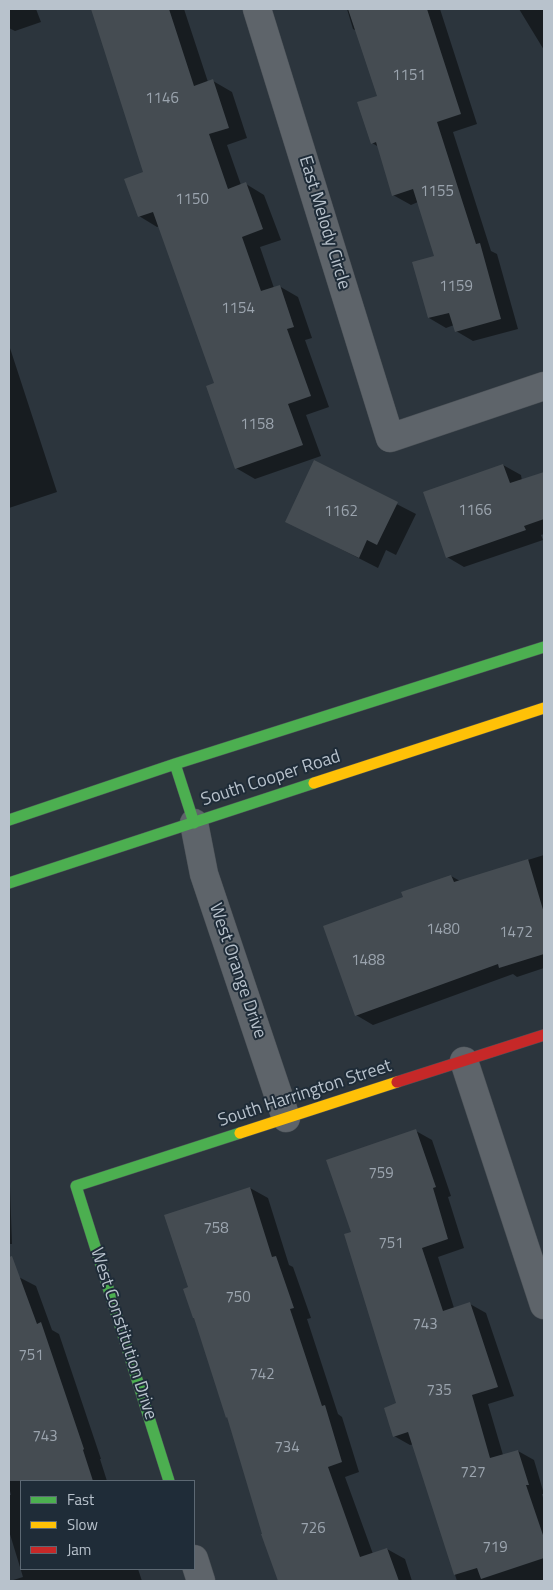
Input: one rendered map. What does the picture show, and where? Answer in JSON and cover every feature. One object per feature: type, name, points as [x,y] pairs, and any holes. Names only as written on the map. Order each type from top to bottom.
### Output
[{"type":"main road","points":[[9,820],[175,764],[544,648]]},
{"type":"main road","name":"South Cooper Road","points":[[9,884],[544,708]]},
{"type":"main road","points":[[175,764],[194,823]]},
{"type":"main road","name":"South Harrington Street","points":[[76,1186],[544,1035]]},
{"type":"main road","name":"West Constitution Drive","points":[[76,1186],[169,1480]]},
{"type":"street","name":"East Melody Circle","points":[[257,9],[390,438],[544,386]]},
{"type":"street","name":"West Orange Drive","points":[[194,823],[204,874],[286,1118]]},
{"type":"street","points":[[464,1061],[544,1305]]},
{"type":"street","points":[[195,1562],[201,1581]]},
{"type":"building","points":[[91,9],[169,9],[194,86],[213,79],[229,128],[209,134],[228,189],[246,182],[263,229],[242,237],[261,291],[280,285],[294,327],[287,329],[311,396],[288,404],[303,445],[235,469],[206,386],[214,383],[153,212],[138,217],[124,179],[143,172]]},
{"type":"building","points":[[348,9],[427,9],[461,114],[437,122],[476,244],[480,243],[501,319],[455,332],[449,313],[428,318],[412,262],[434,256],[413,189],[392,196],[376,142],[371,144],[357,102],[377,96]]},
{"type":"building","points":[[314,460],[398,502],[377,545],[367,540],[359,558],[285,522]]},
{"type":"building","points":[[503,464],[510,483],[544,472],[544,519],[524,526],[526,530],[446,558],[423,492]]},
{"type":"building","points":[[528,859],[544,913],[544,954],[499,968],[498,964],[355,1016],[323,926],[403,897],[401,892],[451,875],[454,882]]},
{"type":"building","points":[[416,1129],[436,1187],[433,1188],[448,1239],[422,1248],[443,1311],[470,1302],[498,1387],[472,1395],[490,1458],[518,1450],[529,1485],[526,1485],[544,1538],[544,1558],[481,1579],[477,1568],[454,1575],[408,1432],[393,1437],[384,1408],[396,1403],[344,1234],[351,1232],[326,1160]]},
{"type":"building","points":[[250,1187],[272,1257],[276,1256],[294,1308],[290,1309],[322,1406],[325,1405],[342,1462],[328,1467],[360,1557],[387,1548],[399,1581],[278,1581],[261,1534],[227,1417],[183,1289],[188,1287],[164,1215]]},
{"type":"building","points":[[12,1256],[37,1324],[41,1322],[93,1480],[9,1481],[9,1257]]},
{"type":"traffic: fast","points":[[9,820],[175,764],[544,647]]},
{"type":"traffic: fast","points":[[175,764],[194,823]]},
{"type":"traffic: fast","points":[[9,883],[314,783]]},
{"type":"traffic: fast","points":[[169,1480],[76,1186],[240,1133]]},
{"type":"traffic: slow","points":[[314,783],[544,708]]},
{"type":"traffic: slow","points":[[240,1133],[397,1082]]},
{"type":"traffic: jam","points":[[397,1082],[544,1035]]}]
